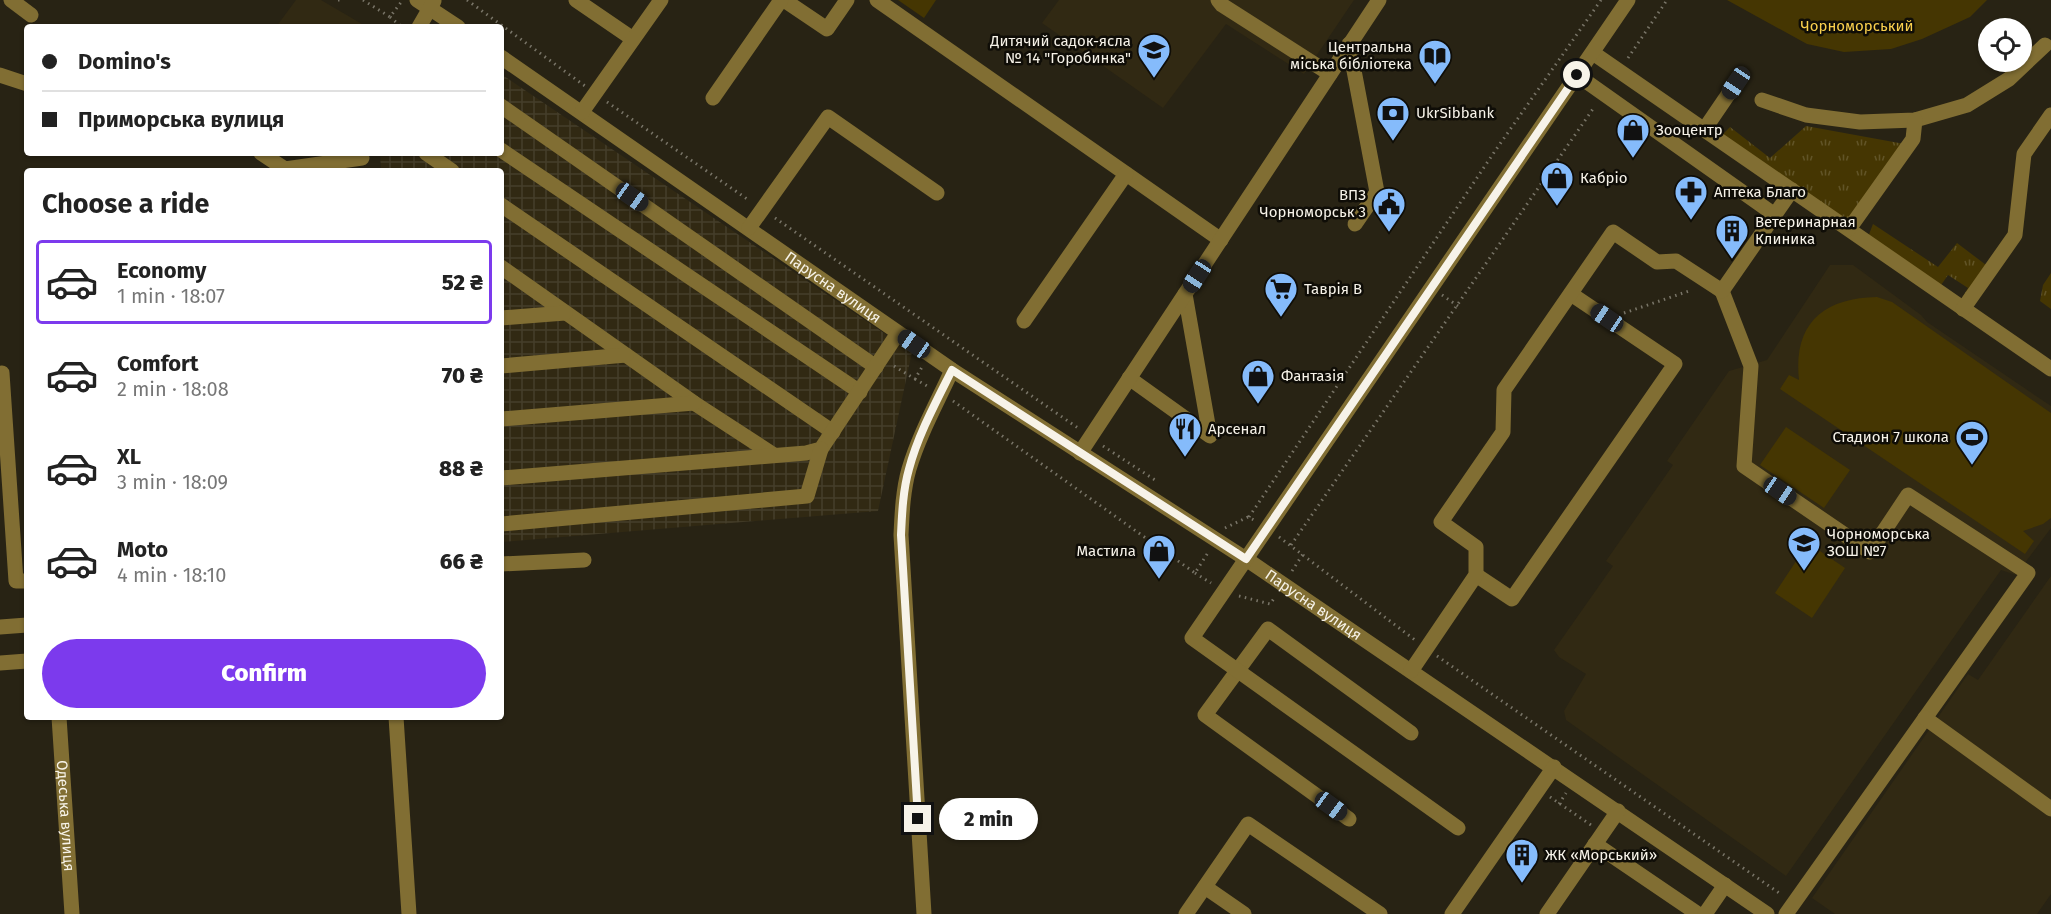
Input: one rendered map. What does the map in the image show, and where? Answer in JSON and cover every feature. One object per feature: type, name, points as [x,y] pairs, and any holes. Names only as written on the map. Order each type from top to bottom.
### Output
[{"type":"street","points":[[11,0],[31,15]]},
{"type":"street","points":[[576,0],[633,39]]},
{"type":"street","points":[[582,112],[661,0]]},
{"type":"street","points":[[713,98],[783,0],[827,29],[847,0]]},
{"type":"street","points":[[877,0],[1221,240]]},
{"type":"street","points":[[1218,0],[1222,5],[1330,74]]},
{"type":"street","points":[[1080,453],[1379,0]]},
{"type":"street","points":[[1458,828],[1192,638],[1628,0]]},
{"type":"street","points":[[420,24],[427,3],[454,24]]},
{"type":"street","points":[[1349,44],[1377,192],[1355,224]]},
{"type":"street","points":[[1762,100],[1806,116],[1860,122],[1915,120],[1967,105],[2009,79],[2045,45]]},
{"type":"street","points":[[1593,53],[2051,369]]},
{"type":"street","name":"Парусна вулиця","points":[[504,59],[952,370],[1246,559],[1767,914]]},
{"type":"street","points":[[0,75],[24,83]]},
{"type":"street","points":[[1577,75],[1775,214]]},
{"type":"street","points":[[1704,130],[1736,83]]},
{"type":"street","points":[[504,108],[876,367]]},
{"type":"street","points":[[1963,309],[2015,235],[2024,154],[2051,115]]},
{"type":"street","points":[[749,228],[828,117],[937,193]]},
{"type":"street","points":[[1849,230],[1912,140],[1915,120]]},
{"type":"street","points":[[504,152],[860,392]]},
{"type":"street","points":[[266,156],[284,168]]},
{"type":"street","points":[[430,156],[448,168]]},
{"type":"street","points":[[295,168],[362,161]]},
{"type":"street","points":[[1024,321],[1126,174]]},
{"type":"street","points":[[1716,287],[1792,190]]},
{"type":"street","points":[[504,207],[833,432]]},
{"type":"street","points":[[1411,671],[1476,575],[1476,547],[1441,522],[1503,432],[1504,390],[1613,232],[1657,262],[1676,261],[1716,287],[1751,366],[1744,466],[1870,552],[1908,495],[2028,573],[1790,908]]},
{"type":"street","points":[[504,269],[694,403],[774,455]]},
{"type":"street","points":[[1129,378],[1210,436],[1185,294]]},
{"type":"street","points":[[1476,575],[1512,598],[1675,364],[1571,294]]},
{"type":"street","points":[[504,318],[565,313]]},
{"type":"street","points":[[504,524],[807,496],[821,449],[898,333]]},
{"type":"street","points":[[504,366],[626,355]]},
{"type":"street","points":[[924,914],[902,525],[908,472],[917,444],[952,370]]},
{"type":"street","points":[[2,373],[16,581],[24,581]]},
{"type":"street","points":[[504,419],[694,403]]},
{"type":"street","points":[[504,478],[821,449]]},
{"type":"street","points":[[504,564],[584,560]]},
{"type":"street","points":[[0,627],[24,626]]},
{"type":"street","points":[[1349,819],[1205,715],[1268,629],[1412,733]]},
{"type":"street","points":[[0,663],[24,661]]},
{"type":"street","points":[[1925,718],[2051,809]]},
{"type":"street","name":"Одеська вулиця","points":[[59,720],[72,914]]},
{"type":"street","points":[[396,720],[409,914]]},
{"type":"street","points":[[1452,914],[1554,767]]},
{"type":"street","points":[[1547,914],[1618,811]]},
{"type":"street","points":[[1186,914],[1248,824],[1380,914]]},
{"type":"street","points":[[1598,838],[1698,914]]},
{"type":"street","points":[[1705,914],[1725,885]]},
{"type":"street","points":[[1205,887],[1244,914]]},
{"type":"path","points":[[363,0],[398,24]]},
{"type":"path","points":[[390,17],[403,0]]},
{"type":"path","points":[[467,0],[500,24]]},
{"type":"path","points":[[915,379],[941,393],[1195,573],[1226,528],[1248,517],[1495,151],[1601,0]]},
{"type":"path","points":[[1619,71],[1667,0]]},
{"type":"path","points":[[504,27],[762,210],[1158,483]]},
{"type":"path","points":[[1291,545],[1604,94]]},
{"type":"path","points":[[1607,318],[1716,287]]},
{"type":"path","points":[[1248,517],[1291,545],[1426,648],[1790,908]]},
{"type":"path","points":[[1538,789],[1598,838]]},
{"type":"shaded area","points":[[296,0],[321,0],[362,24],[278,24]]},
{"type":"shaded area","name":"Дитячий садок-ясла № 14 \"Горобинка\"","points":[[1059,0],[1354,0],[1304,74],[1226,24],[1163,108],[1042,23]]},
{"type":"shaded area","points":[[504,76],[912,352],[878,511],[504,542],[504,168],[381,168],[380,156],[504,156]]},
{"type":"shaded area","name":"Чорноморська ЗОШ №7","points":[[1830,265],[1853,265],[1921,315],[1927,322],[2051,406],[2051,528],[2016,575],[2001,570],[1786,876],[1566,720],[1564,711],[1586,674],[1559,657],[1554,650],[1613,566],[1606,561],[1673,465],[1667,461],[1729,371],[1767,360]]},
{"type":"shaded area","points":[[2051,576],[2051,894],[2037,914],[1835,914],[1812,898],[1968,674],[1978,680]]},
{"type":"green space","points":[[898,0],[936,0],[924,18]]},
{"type":"green space","name":"Чорноморський","points":[[1727,0],[1987,0],[1970,17],[1922,39],[1891,49],[1844,52],[1807,44]]},
{"type":"green space","points":[[1806,126],[1910,145],[1849,229],[1718,139],[1730,127],[1770,158]]},
{"type":"green space","points":[[1873,224],[1938,267],[1957,243],[1990,268],[1960,301],[1968,288],[1948,275],[1939,288],[1868,237]]},
{"type":"green space","points":[[2051,273],[2051,309],[2040,301],[2043,285]]},
{"type":"green space","name":"Стадион 7 школа","points":[[1877,297],[1892,302],[2051,413],[2051,518],[2043,524],[2023,531],[2034,541],[2025,554],[1780,389],[1789,375],[1799,380],[1798,360],[1801,344],[1807,329],[1816,318],[1827,309],[1841,303]]},
{"type":"green space","points":[[1786,427],[1850,470],[1824,508],[1760,465]]},
{"type":"green space","points":[[1808,543],[1845,568],[1812,618],[1775,593]]},
{"type":"place","name":"Дитячий садок-ясла № 14 \"Горобинка\"","points":[[1154,79]]},
{"type":"place","name":"Центральна міська бібліотека","points":[[1435,85]]},
{"type":"place","name":"UkrSibbank","points":[[1393,142]]},
{"type":"place","name":"Зооцентр","points":[[1633,159]]},
{"type":"place","name":"Кабріо","points":[[1557,207]]},
{"type":"place","name":"Аптека Благо","points":[[1691,221]]},
{"type":"place","name":"ВПЗ Чорноморськ 3","points":[[1389,233]]},
{"type":"place","name":"Ветеринарная Клиника","points":[[1732,260]]},
{"type":"place","name":"Таврія В","points":[[1281,318]]},
{"type":"place","name":"Фантазія","points":[[1258,405]]},
{"type":"place","name":"Арсенал","points":[[1185,458]]},
{"type":"place","name":"Стадион 7 школа","points":[[1972,466]]},
{"type":"place","name":"Чорноморська ЗОШ №7","points":[[1804,572]]},
{"type":"place","name":"Мастила","points":[[1159,580]]},
{"type":"place","name":"ЖК «Морський»","points":[[1522,884]]},
{"type":"route","points":[[918,819],[901,535],[902,507],[908,472],[917,444],[952,370],[1246,559],[1577,75]]}]
